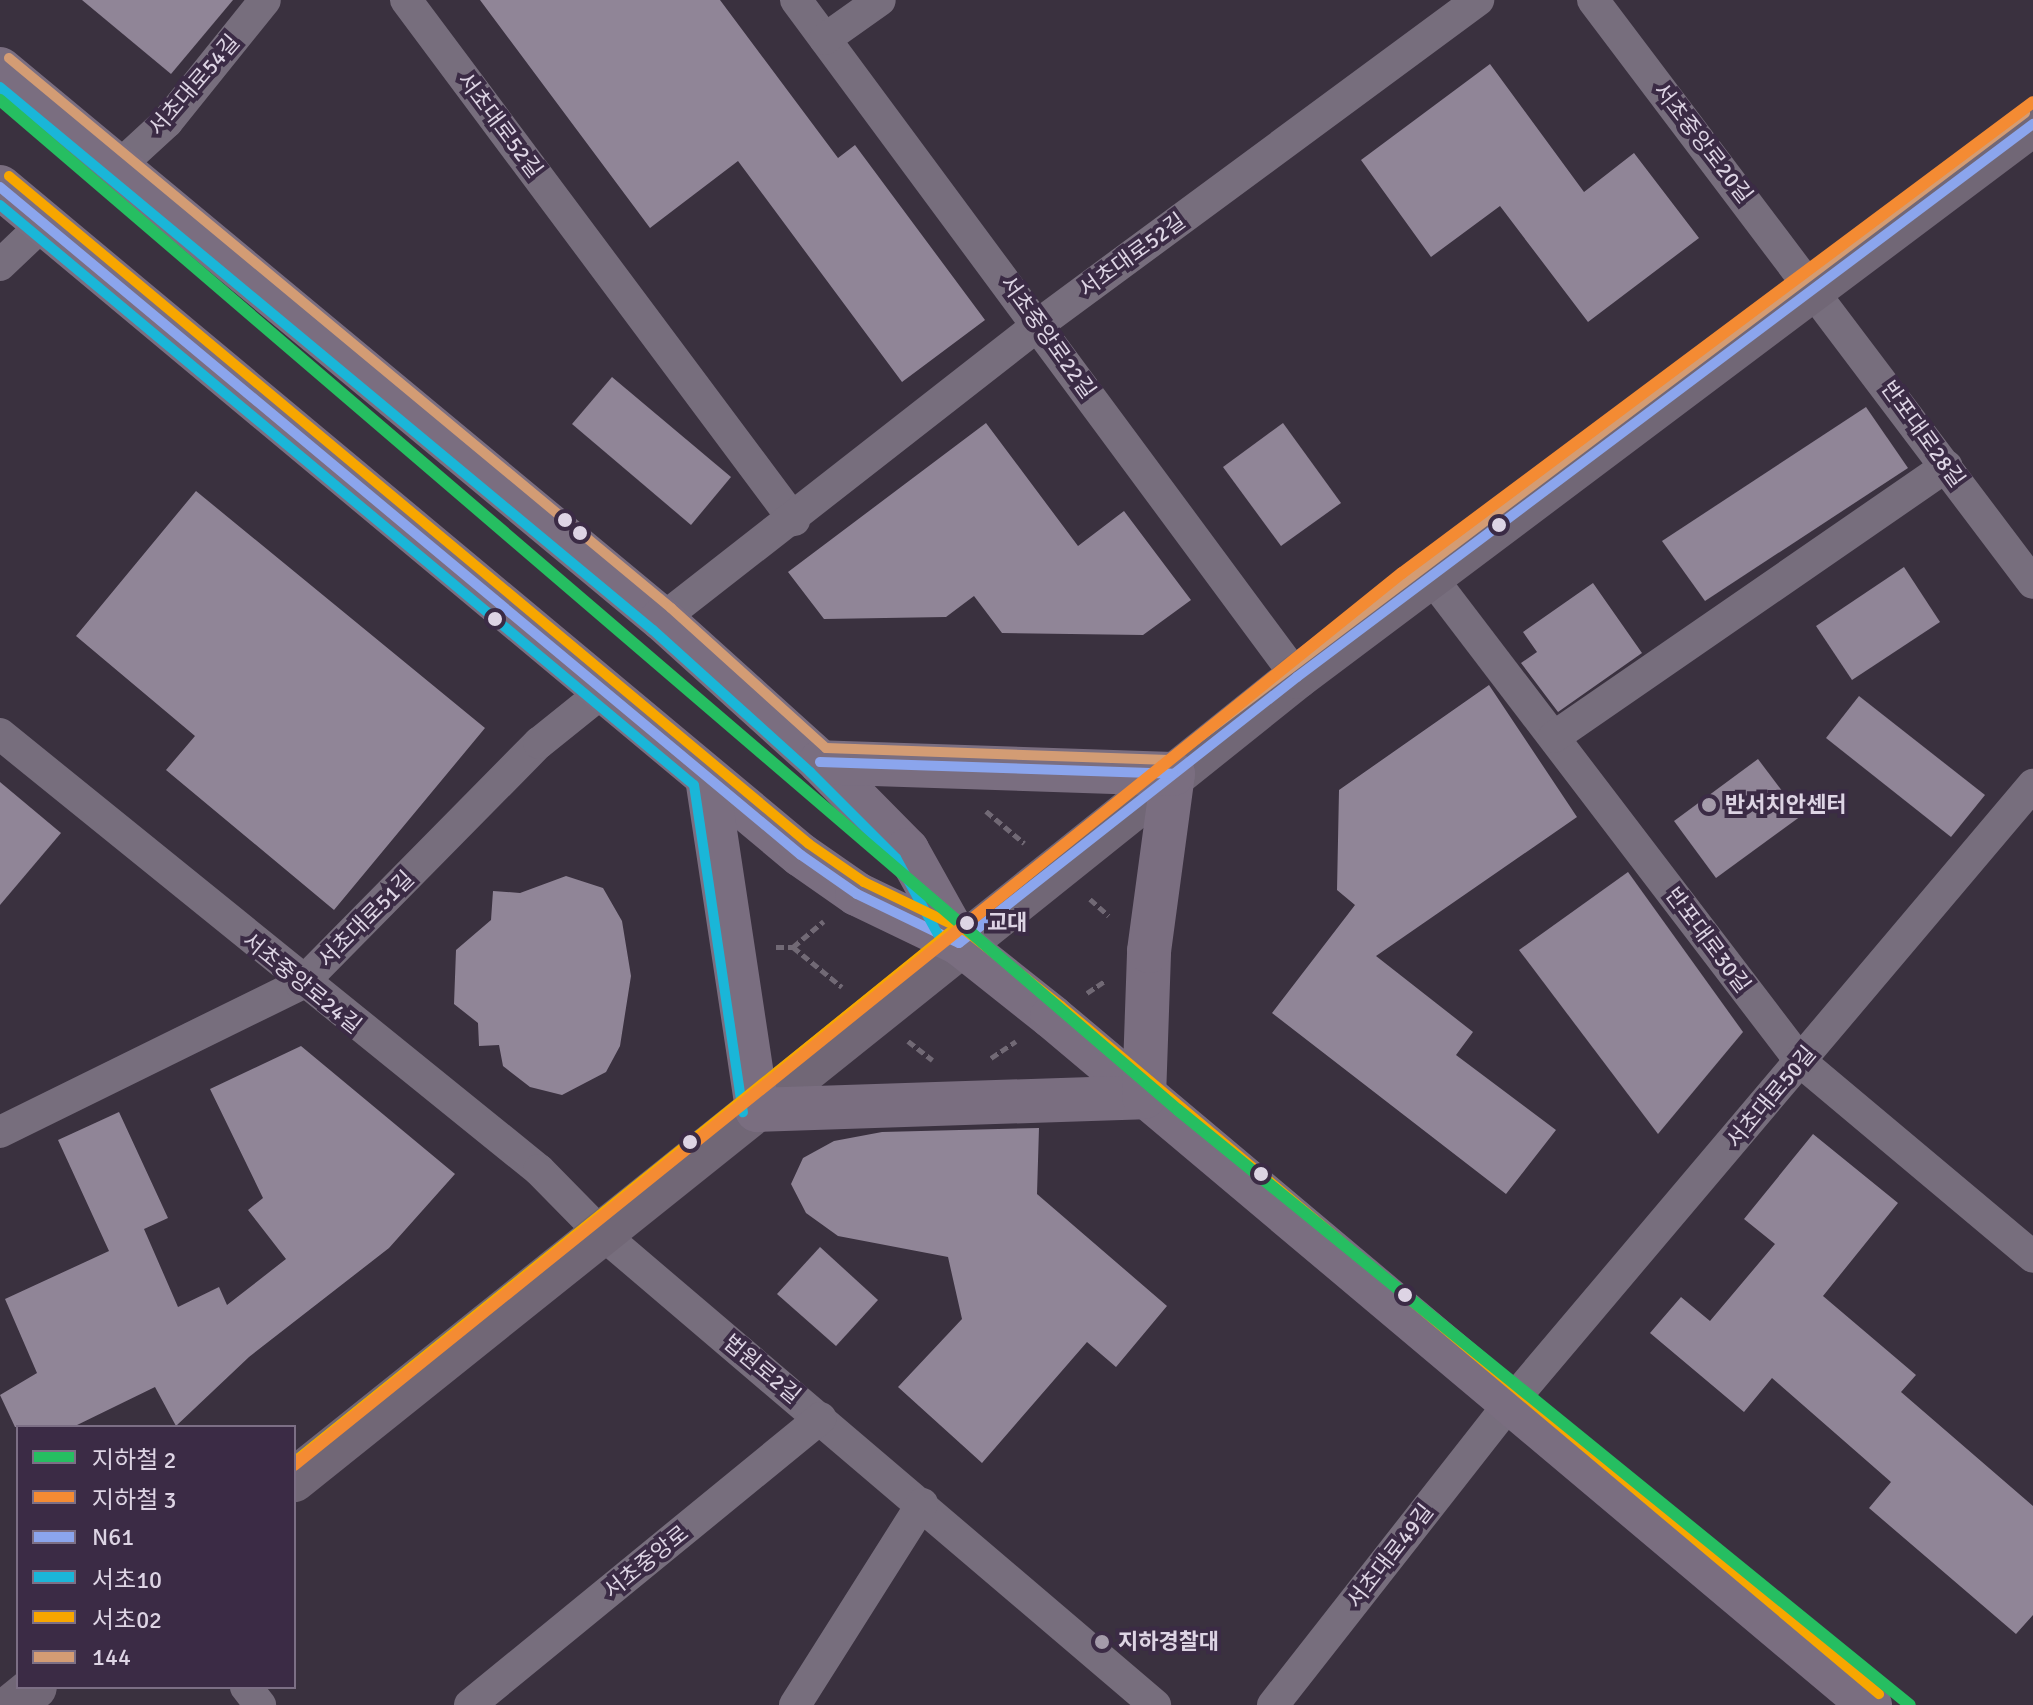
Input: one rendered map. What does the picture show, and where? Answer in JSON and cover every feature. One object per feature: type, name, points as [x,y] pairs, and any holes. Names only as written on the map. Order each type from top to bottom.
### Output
[{"type":"main road","points":[[0,69],[662,619],[820,762],[907,850],[959,943]]},
{"type":"main road","points":[[296,1478],[757,1110],[959,943],[1297,677],[2033,124]]},
{"type":"main road","points":[[0,187],[707,778],[857,894],[959,943],[1507,1407],[1870,1705]]},
{"type":"main road","points":[[820,762],[1173,774]]},
{"type":"main road","points":[[1144,1097],[1149,951],[1173,774]]},
{"type":"main road","points":[[707,778],[757,1110]]},
{"type":"main road","points":[[757,1110],[1144,1097]]},
{"type":"main road","points":[[13,1705],[33,1689]]},
{"type":"street","name":"서초대로54길","points":[[118,167],[167,122],[265,0]]},
{"type":"street","name":"서초대로52길","points":[[406,0],[794,520]]},
{"type":"street","name":"서초중앙로22길","points":[[796,0],[1039,324],[1297,677]]},
{"type":"street","points":[[825,39],[880,0]]},
{"type":"street","name":"서초대로52길","points":[[662,619],[794,520],[1039,324],[1478,0]]},
{"type":"street","name":"서초중앙로20길","points":[[1593,0],[1814,286]]},
{"type":"street","points":[[0,265],[43,224]]},
{"type":"street","name":"반포대로28길","points":[[1814,286],[2033,583]]},
{"type":"street","points":[[1554,737],[1947,466]]},
{"type":"street","name":"반포대로30길","points":[[1431,577],[1801,1062],[2033,1257]]},
{"type":"street","name":"서초대로51길","points":[[0,1132],[301,984],[539,743],[605,690]]},
{"type":"street","name":"서초중앙로24길","points":[[0,734],[301,984],[539,1170],[601,1233]]},
{"type":"street","name":"서초대로50길","points":[[1507,1407],[2033,785]]},
{"type":"street","name":"법원로2길","points":[[601,1233],[1155,1705]]},
{"type":"street","name":"서초대로49길","points":[[1273,1705],[1507,1407]]},
{"type":"street","name":"서초중앙로","points":[[470,1705],[821,1418]]},
{"type":"street","points":[[795,1705],[922,1504]]},
{"type":"street","points":[[248,1689],[260,1705]]},
{"type":"building","points":[[82,0],[233,0],[171,74]]},
{"type":"building","points":[[480,0],[720,0],[838,158],[855,145],[985,320],[902,382],[738,161],[650,228]]},
{"type":"building","points":[[1490,64],[1584,192],[1634,153],[1699,238],[1588,322],[1500,206],[1431,257],[1361,160]]},
{"type":"building","points":[[612,377],[731,477],[691,525],[572,424]]},
{"type":"building","points":[[1866,407],[1908,468],[1705,601],[1662,541]]},
{"type":"building","points":[[986,423],[1078,546],[1124,511],[1191,600],[1143,635],[1002,633],[974,596],[946,617],[824,619],[788,572]]},
{"type":"building","points":[[1283,423],[1341,503],[1281,546],[1223,467]]},
{"type":"building","points":[[196,491],[485,728],[334,910],[166,770],[195,736],[76,636]]},
{"type":"building","points":[[1904,567],[1940,622],[1852,680],[1816,626]]},
{"type":"building","points":[[1593,583],[1642,653],[1558,712],[1521,663],[1537,652],[1523,632]]},
{"type":"building","points":[[1489,685],[1577,817],[1376,956],[1473,1032],[1456,1055],[1556,1130],[1506,1194],[1272,1013],[1355,905],[1337,890],[1339,790]]},
{"type":"building","points":[[1859,696],[1985,795],[1951,837],[1826,738]]},
{"type":"building","points":[[1758,759],[1801,816],[1716,878],[1674,821]]},
{"type":"building","points":[[0,782],[61,833],[0,905]]},
{"type":"building","points":[[1628,872],[1743,1032],[1658,1134],[1519,950]]},
{"type":"building","points":[[566,876],[603,888],[622,921],[631,976],[620,1046],[606,1072],[562,1095],[530,1087],[503,1066],[499,1045],[479,1046],[478,1023],[454,1004],[456,950],[491,920],[493,891],[520,893]]},
{"type":"building","points":[[301,1046],[455,1174],[389,1248],[249,1357],[177,1425],[155,1387],[77,1425],[15,1427],[0,1395],[37,1373],[5,1299],[109,1251],[58,1140],[119,1112],[168,1218],[144,1229],[178,1307],[219,1287],[227,1305],[286,1259],[248,1210],[263,1198],[210,1089]]},
{"type":"building","points":[[1039,1128],[1037,1194],[1167,1306],[1116,1367],[1087,1342],[982,1463],[898,1387],[962,1319],[948,1257],[838,1236],[806,1213],[791,1184],[803,1158],[834,1141],[882,1132]]},
{"type":"building","points":[[1813,1134],[1898,1203],[1823,1296],[1916,1375],[1901,1392],[2033,1506],[2033,1615],[2016,1634],[1869,1508],[1891,1482],[1772,1378],[1744,1412],[1650,1333],[1681,1297],[1710,1321],[1775,1244],[1744,1219]]},
{"type":"building","points":[[820,1247],[878,1300],[836,1346],[777,1294]]},
{"type":"metro line","name":"2","points":[[0,100],[1178,1110],[1910,1705]]},
{"type":"metro line","name":"3","points":[[296,1463],[1402,573],[2033,102]]},
{"type":"transit line","name":"144","points":[[9,58],[671,608],[826,748],[1169,760],[2025,113]]},
{"type":"transit line","name":"서초10","points":[[0,87],[653,630],[810,772],[896,858],[941,940],[296,1460]]},
{"type":"transit line","name":"N61","points":[[0,187],[801,855],[857,894],[959,943],[1297,677],[2033,124]]},
{"type":"transit line","name":"서초02","points":[[9,176],[809,844],[864,882],[966,931],[1061,1006],[1879,1694]]},
{"type":"transit line","name":"서초10","points":[[0,205],[694,785],[743,1112]]},
{"type":"transit line","name":"N61","points":[[820,762],[1173,774]]},
{"type":"transit line","name":"서초02","points":[[296,1460],[950,932]]},
{"type":"place","name":"반서치안센터","points":[[1709,805]]},
{"type":"place","name":"교대","points":[[967,923]]},
{"type":"place","name":"지하경찰대","points":[[1102,1642]]}]
